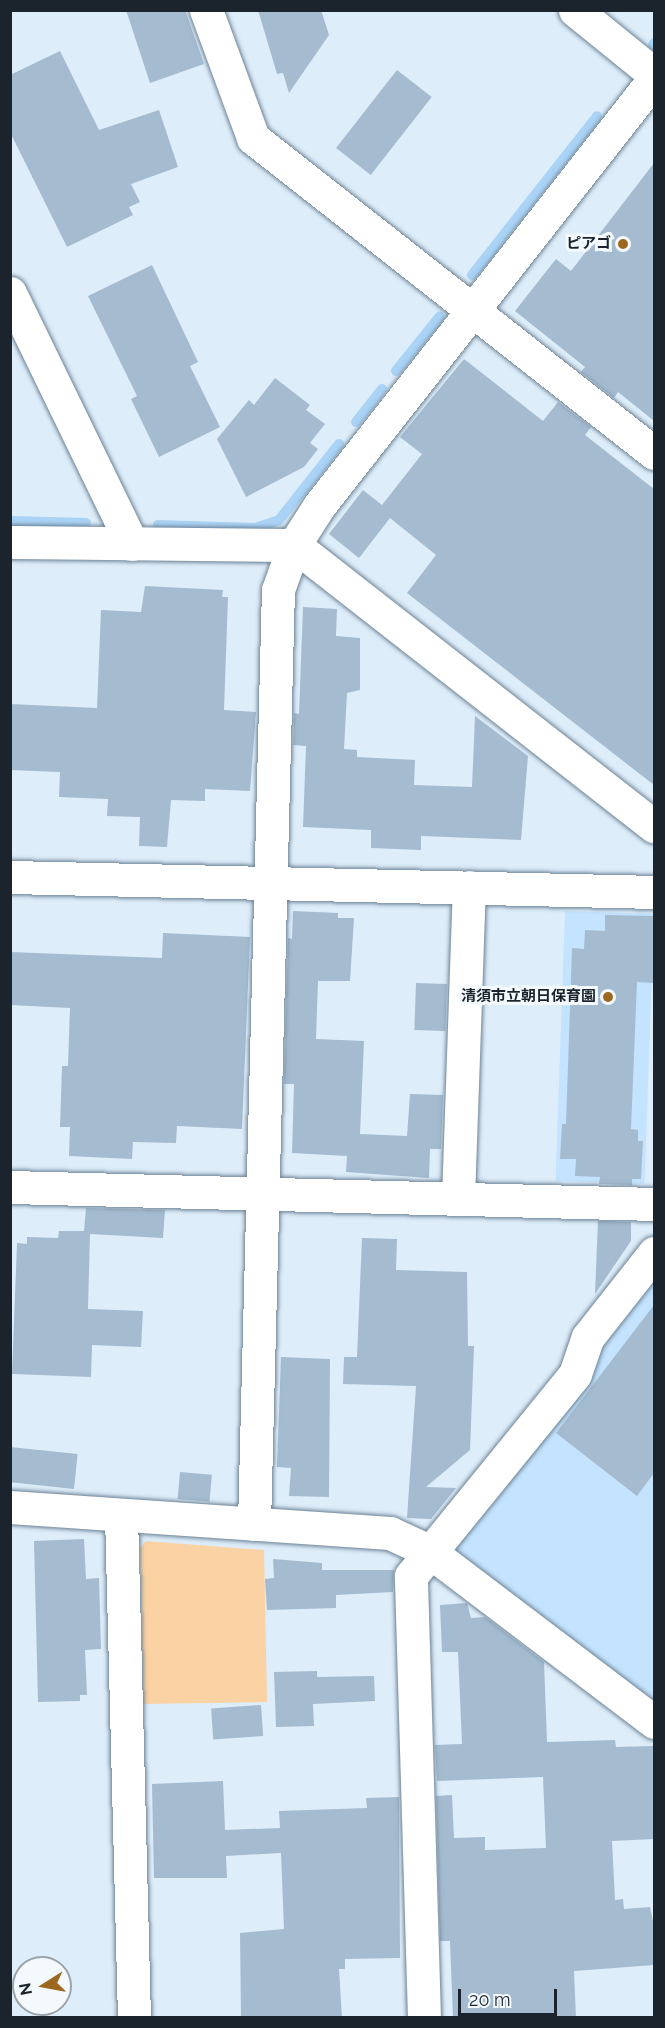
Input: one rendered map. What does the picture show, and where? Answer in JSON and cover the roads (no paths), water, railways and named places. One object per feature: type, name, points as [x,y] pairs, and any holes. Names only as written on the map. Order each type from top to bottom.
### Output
[{"type":"street","points":[[206,10],[254,138],[654,453]]},
{"type":"street","points":[[575,10],[654,74]]},
{"type":"street","points":[[254,1524],[278,590],[294,546],[319,506],[654,80]]},
{"type":"street","points":[[10,293],[132,544]]},
{"type":"street","points":[[10,542],[294,546],[654,826]]},
{"type":"street","points":[[10,877],[654,892]]},
{"type":"street","points":[[458,1199],[469,887]]},
{"type":"street","points":[[10,1187],[654,1204]]},
{"type":"street","points":[[424,2018],[411,1576],[575,1374],[588,1337],[654,1253]]},
{"type":"street","points":[[10,1508],[390,1533],[429,1551],[654,1722]]},
{"type":"street","points":[[121,1515],[134,2018]]},
{"type":"waterway","points":[[472,275],[597,116]]},
{"type":"waterway","points":[[396,371],[440,316]]},
{"type":"waterway","points":[[356,422],[382,389]]},
{"type":"waterway","points":[[158,525],[255,528],[279,520],[339,444]]},
{"type":"waterway","points":[[10,521],[86,523]]},
{"type":"place","name":"ピアゴ","points":[[623,244]]},
{"type":"place","name":"清須市立朝日保育園","points":[[608,997]]}]
